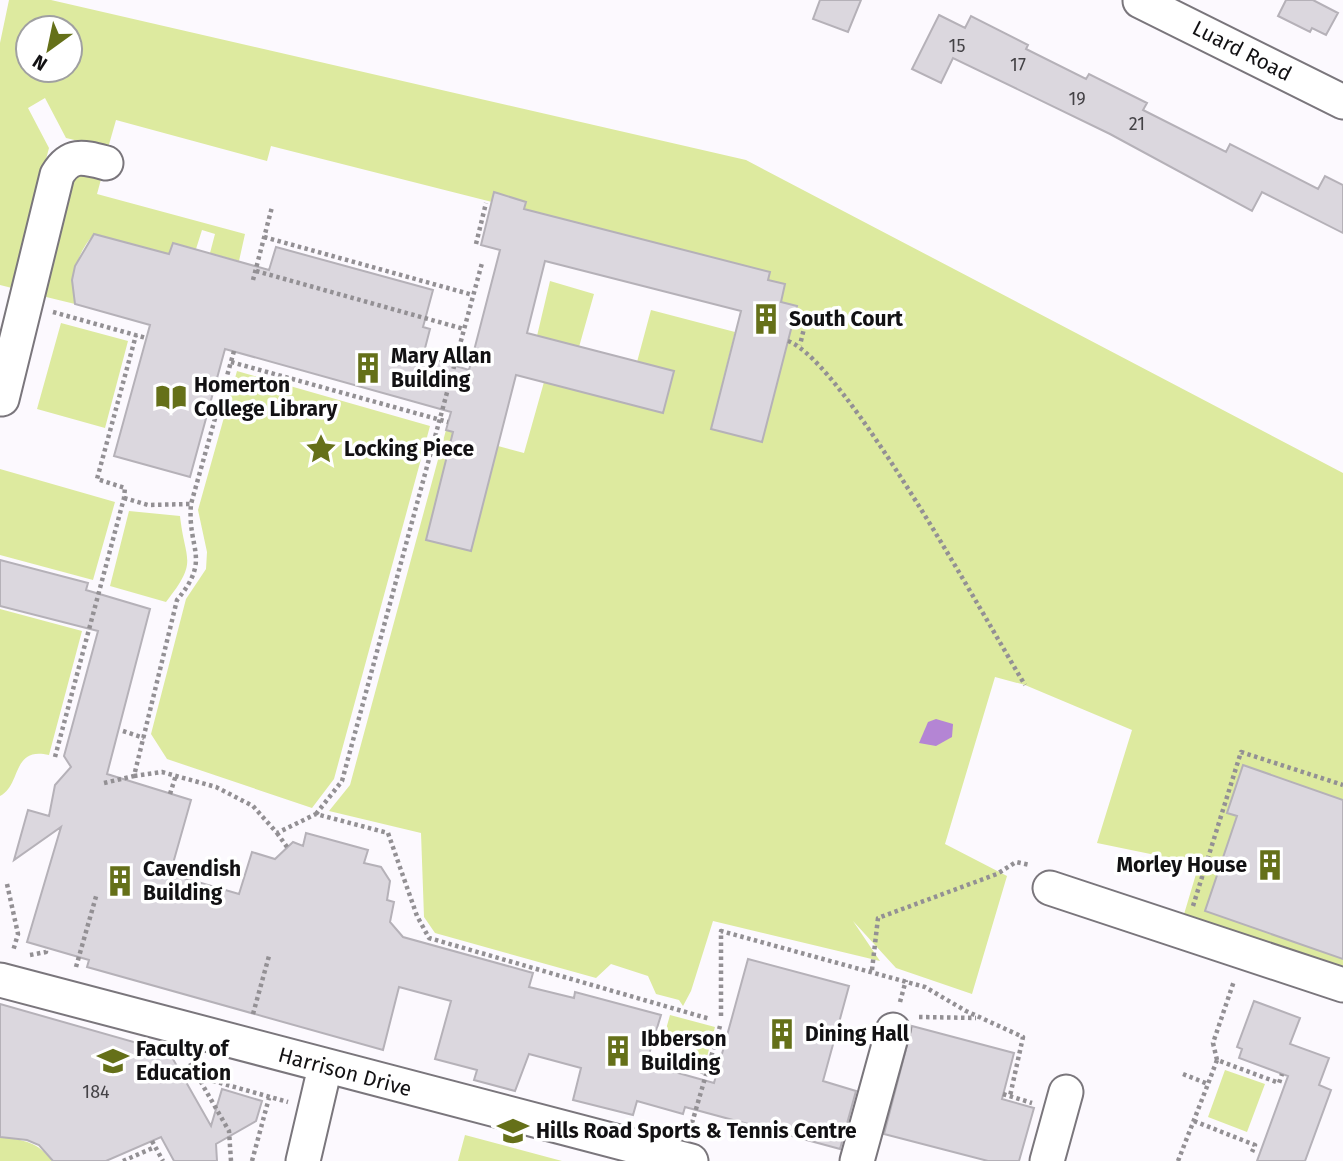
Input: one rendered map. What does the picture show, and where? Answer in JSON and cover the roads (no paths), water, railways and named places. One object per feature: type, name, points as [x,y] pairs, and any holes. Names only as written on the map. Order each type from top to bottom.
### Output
[{"type":"street","name":"Luard Road","points":[[1140,1],[1343,102]]},
{"type":"street","points":[[4,381],[26,304],[57,175],[64,162],[81,156],[106,163]]},
{"type":"street","points":[[1050,888],[1244,950],[1343,985]]},
{"type":"street","name":"Harrison Drive","points":[[0,980],[325,1067],[690,1150]]},
{"type":"street","points":[[857,1161],[893,1030]]},
{"type":"street","points":[[303,1161],[325,1067]]},
{"type":"street","points":[[1047,1161],[1066,1092]]},
{"type":"place","name":"South Court","points":[[766,319]]},
{"type":"place","name":"Mary Allan Building","points":[[368,368]]},
{"type":"place","name":"Homerton College Library","points":[[171,397]]},
{"type":"place","name":"Locking Piece","points":[[321,449]]},
{"type":"place","name":"Morley House","points":[[1270,865]]},
{"type":"place","name":"Cavendish Building","points":[[120,881]]},
{"type":"place","name":"Dining Hall","points":[[782,1034]]},
{"type":"place","name":"Ibberson Building","points":[[618,1051]]},
{"type":"place","name":"Faculty of Education","points":[[113,1061]]},
{"type":"place","name":"Hills Road Sports & Tennis Centre","points":[[513,1131]]}]
